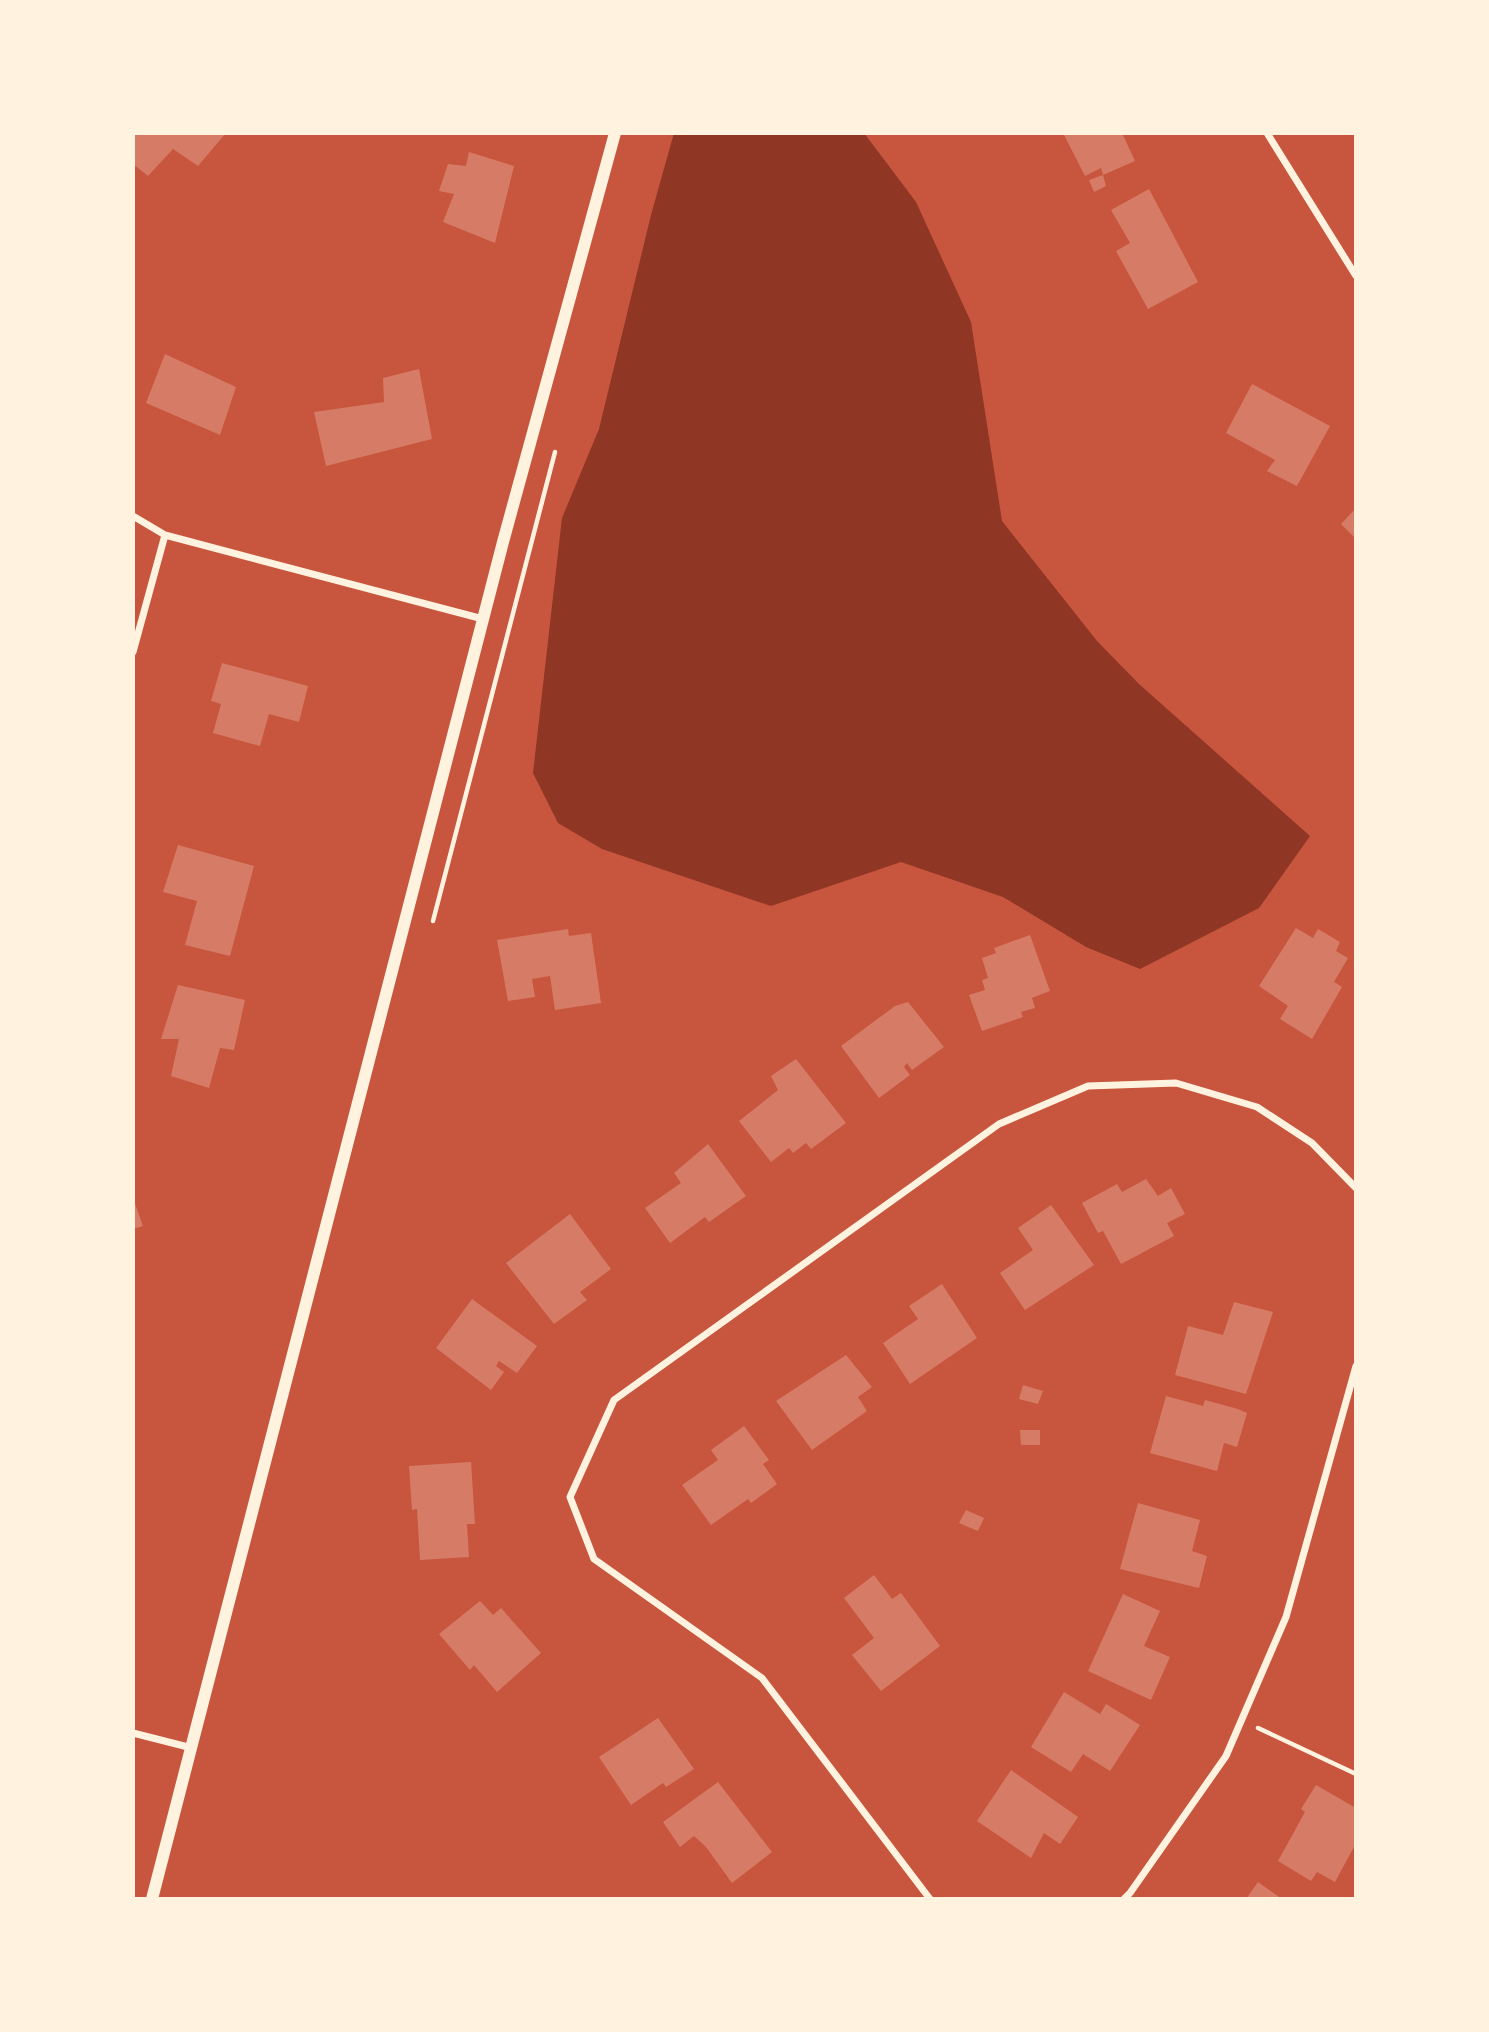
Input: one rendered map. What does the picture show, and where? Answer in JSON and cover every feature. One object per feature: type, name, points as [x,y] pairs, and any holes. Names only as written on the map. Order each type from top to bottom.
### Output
[{"type":"street","points":[[152,1899],[483,619],[615,133]]},
{"type":"street","points":[[1267,133],[1356,276]]},
{"type":"street","points":[[133,516],[165,535],[483,619]]},
{"type":"street","points":[[133,652],[165,535]]},
{"type":"street","points":[[930,1899],[762,1678],[594,1559],[570,1497],[614,1399],[999,1124],[1088,1086],[1176,1083],[1257,1107],[1312,1143],[1356,1188]]},
{"type":"street","points":[[1124,1899],[1226,1756],[1286,1617],[1356,1366]]},
{"type":"street","points":[[133,1732],[193,1748]]},
{"type":"path","points":[[430,930],[556,449]]},
{"type":"path","points":[[1242,1719],[1356,1774]]},
{"type":"shaded area","points":[[674,133],[864,133],[916,202],[971,322],[1002,521],[1097,641],[1139,684],[1310,836],[1259,908],[1140,969],[1086,947],[1003,897],[901,862],[771,906],[602,849],[558,823],[533,773],[562,518],[599,429],[651,215]]},
{"type":"building","points":[[133,133],[226,133],[198,166],[173,149],[148,176],[133,164]]},
{"type":"building","points":[[1063,133],[1122,133],[1135,161],[1103,175],[1101,168],[1085,176]]},
{"type":"building","points":[[469,152],[514,166],[495,243],[443,222],[454,194],[439,191],[448,164],[466,166]]},
{"type":"building","points":[[1103,175],[1106,186],[1094,192],[1089,180]]},
{"type":"building","points":[[1149,189],[1198,282],[1148,309],[1116,251],[1130,243],[1111,210]]},
{"type":"building","points":[[165,354],[236,387],[220,435],[146,403]]},
{"type":"building","points":[[419,369],[432,439],[326,466],[314,412],[384,402],[383,378]]},
{"type":"building","points":[[1252,384],[1330,426],[1297,486],[1267,471],[1275,460],[1226,433]]},
{"type":"building","points":[[1356,508],[1356,539],[1341,524]]},
{"type":"building","points":[[222,663],[308,686],[299,722],[269,714],[260,746],[213,733],[221,704],[211,701]]},
{"type":"building","points":[[178,845],[254,866],[230,956],[185,945],[197,901],[163,892]]},
{"type":"building","points":[[1296,928],[1313,938],[1318,929],[1340,942],[1336,951],[1348,958],[1334,982],[1342,987],[1312,1039],[1280,1019],[1288,1006],[1259,986]]},
{"type":"building","points":[[568,929],[569,936],[591,933],[601,1003],[555,1010],[550,976],[532,979],[535,997],[508,1001],[497,940]]},
{"type":"building","points":[[1030,935],[1050,991],[1032,998],[1035,1008],[1021,1012],[1023,1017],[982,1031],[969,995],[985,990],[982,980],[988,978],[982,958],[996,953],[994,948]]},
{"type":"building","points":[[178,985],[245,1000],[234,1050],[220,1048],[209,1088],[171,1076],[179,1039],[161,1039]]},
{"type":"building","points":[[908,1002],[944,1047],[912,1070],[907,1063],[904,1067],[910,1075],[879,1098],[841,1046],[895,1006]]},
{"type":"building","points":[[796,1059],[846,1123],[811,1149],[806,1143],[793,1153],[789,1148],[771,1162],[739,1121],[778,1090],[771,1076]]},
{"type":"building","points":[[708,1144],[746,1196],[709,1222],[705,1217],[670,1243],[645,1208],[681,1183],[674,1173]]},
{"type":"building","points":[[1146,1179],[1158,1196],[1171,1188],[1185,1214],[1167,1223],[1174,1236],[1121,1264],[1103,1231],[1098,1233],[1082,1203],[1117,1184],[1122,1192]]},
{"type":"building","points":[[133,1198],[143,1226],[133,1229]]},
{"type":"building","points":[[1051,1205],[1094,1265],[1025,1310],[1000,1273],[1033,1250],[1018,1228]]},
{"type":"building","points":[[570,1214],[611,1269],[580,1292],[587,1300],[554,1324],[506,1263]]},
{"type":"building","points":[[942,1284],[977,1338],[910,1384],[883,1343],[918,1319],[909,1306]]},
{"type":"building","points":[[472,1299],[537,1346],[517,1373],[499,1361],[496,1366],[504,1372],[491,1390],[436,1348]]},
{"type":"building","points":[[1234,1302],[1273,1312],[1246,1394],[1175,1375],[1188,1326],[1223,1335]]},
{"type":"building","points":[[846,1355],[872,1387],[858,1397],[867,1411],[812,1450],[776,1401]]},
{"type":"building","points":[[1023,1385],[1043,1391],[1038,1404],[1019,1399]]},
{"type":"building","points":[[1166,1396],[1203,1406],[1205,1400],[1247,1413],[1237,1447],[1224,1443],[1217,1471],[1150,1453]]},
{"type":"building","points":[[744,1426],[769,1460],[763,1464],[777,1484],[751,1503],[748,1499],[711,1525],[682,1485],[718,1460],[711,1450]]},
{"type":"building","points":[[1020,1430],[1040,1430],[1040,1445],[1021,1445]]},
{"type":"building","points":[[471,1462],[475,1524],[467,1524],[469,1557],[420,1560],[417,1509],[412,1510],[409,1466]]},
{"type":"building","points":[[1138,1503],[1200,1520],[1192,1551],[1207,1556],[1199,1588],[1120,1569]]},
{"type":"building","points":[[966,1510],[984,1518],[978,1531],[959,1523]]},
{"type":"building","points":[[874,1575],[892,1599],[901,1593],[940,1646],[881,1691],[852,1655],[874,1638],[844,1598]]},
{"type":"building","points":[[1123,1594],[1160,1611],[1144,1646],[1170,1657],[1151,1700],[1088,1671]]},
{"type":"building","points":[[480,1601],[493,1615],[501,1608],[541,1653],[497,1692],[474,1665],[470,1670],[439,1634]]},
{"type":"building","points":[[1064,1692],[1100,1714],[1106,1704],[1140,1725],[1110,1771],[1083,1754],[1071,1772],[1031,1747]]},
{"type":"building","points":[[658,1718],[694,1769],[666,1787],[663,1783],[631,1805],[599,1757]]},
{"type":"building","points":[[1011,1770],[1078,1817],[1060,1844],[1044,1833],[1031,1858],[977,1821]]},
{"type":"building","points":[[718,1782],[772,1852],[732,1883],[706,1847],[694,1836],[680,1847],[663,1822]]},
{"type":"building","points":[[1316,1785],[1356,1808],[1356,1843],[1335,1882],[1317,1872],[1311,1881],[1278,1861],[1305,1812],[1301,1809]]},
{"type":"building","points":[[1258,1882],[1282,1899],[1246,1899]]}]
